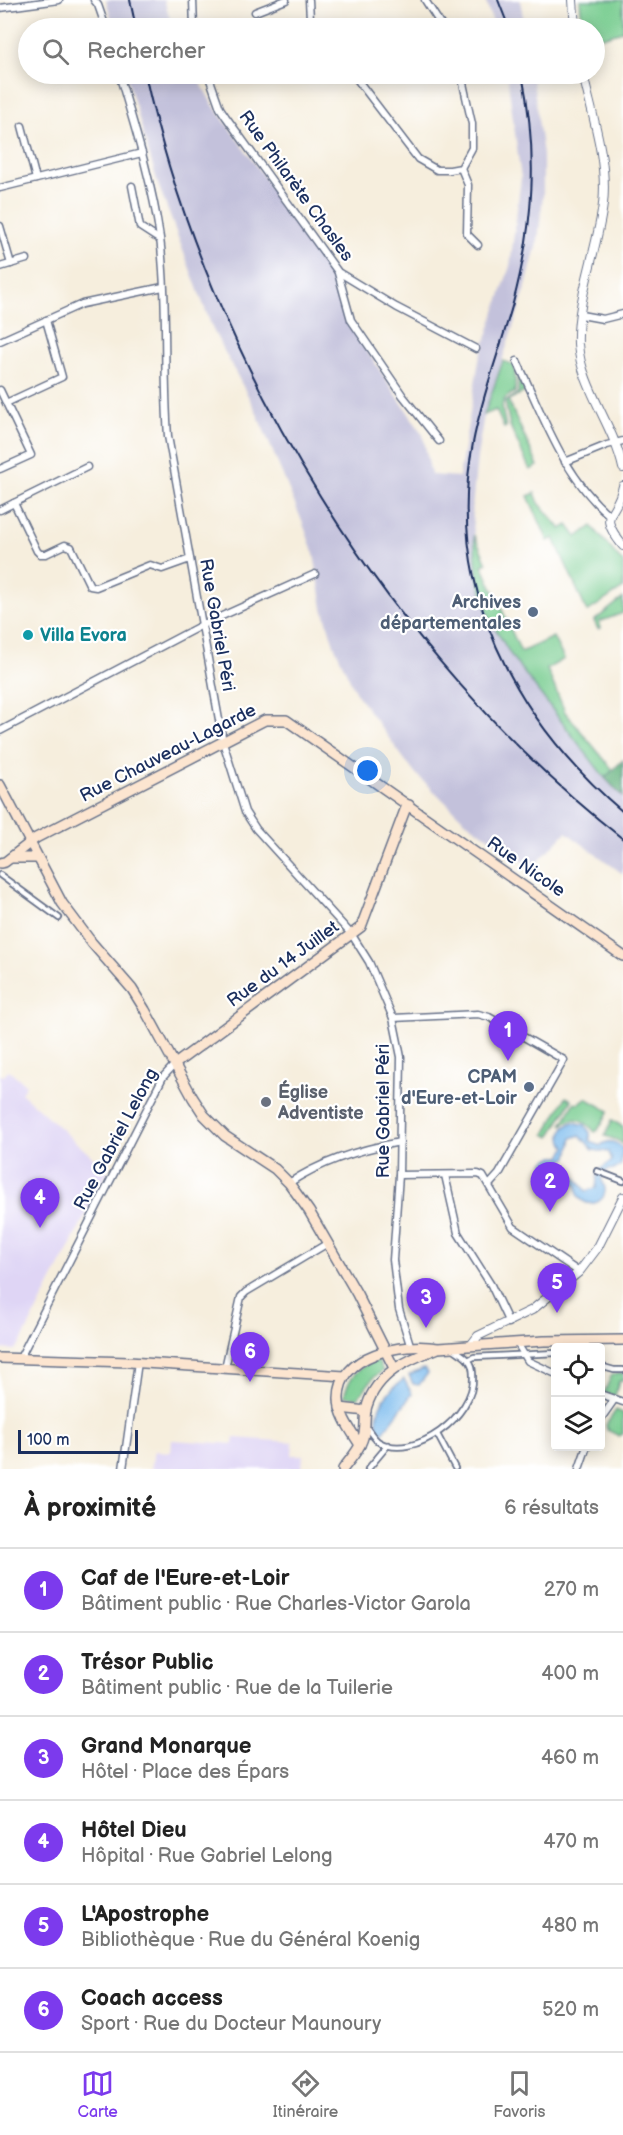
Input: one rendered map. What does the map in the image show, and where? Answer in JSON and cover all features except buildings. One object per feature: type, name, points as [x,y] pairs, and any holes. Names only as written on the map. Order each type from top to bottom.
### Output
[{"type":"main road","name":"Rue Chauveau-Lagarde","points":[[11,858],[29,843],[265,720],[286,720],[409,805]]},
{"type":"main road","points":[[0,785],[62,903],[92,943],[132,989],[204,1114],[225,1136],[275,1169],[289,1183],[309,1211],[394,1368]]},
{"type":"main road","name":"Rue du 14 Juillet","points":[[175,1064],[352,935],[364,922],[405,810],[409,805]]},
{"type":"main road","name":"Rue Nicole","points":[[409,805],[623,957]]},
{"type":"main road","points":[[0,863],[11,858],[37,858]]},
{"type":"main road","points":[[360,1445],[340,1408],[339,1394],[345,1376],[352,1366],[361,1360],[386,1352],[411,1348],[623,1340]]},
{"type":"main road","points":[[343,1469],[360,1445],[367,1405],[375,1388],[394,1368],[438,1348]]},
{"type":"main road","points":[[0,1358],[138,1362],[345,1376]]},
{"type":"main road","points":[[340,1408],[366,1411]]},
{"type":"street","points":[[0,8],[59,0]]},
{"type":"street","points":[[94,0],[103,18]]},
{"type":"street","points":[[193,0],[194,18]]},
{"type":"street","points":[[255,12],[286,0]]},
{"type":"street","points":[[309,0],[310,18]]},
{"type":"street","points":[[425,0],[437,18]]},
{"type":"street","points":[[573,0],[574,18]]},
{"type":"street","name":"Rue Gabriel Péri","points":[[122,84],[142,153],[160,240],[168,436],[223,742],[244,812],[256,829],[352,935],[369,963],[393,1018],[401,1057],[399,1175],[393,1260],[399,1309],[411,1348]]},
{"type":"street","name":"Rue Philarète Chasles","points":[[212,84],[220,108],[226,117],[338,272],[396,307],[476,349]]},
{"type":"street","points":[[361,84],[418,159],[437,170],[461,168]]},
{"type":"street","points":[[461,168],[472,148],[472,124],[463,84]]},
{"type":"street","points":[[585,84],[598,143],[604,188],[600,222],[580,315],[578,343],[583,367],[620,443],[623,468]]},
{"type":"street","points":[[22,126],[36,179]]},
{"type":"street","points":[[0,188],[142,153]]},
{"type":"street","points":[[461,168],[468,185],[466,234],[478,245]]},
{"type":"street","points":[[132,186],[140,227],[160,240]]},
{"type":"street","points":[[0,226],[11,264]]},
{"type":"street","points":[[0,267],[27,259]]},
{"type":"street","points":[[338,272],[351,320],[403,396],[439,441]]},
{"type":"street","points":[[0,341],[82,304],[163,287]]},
{"type":"street","points":[[580,315],[603,319],[623,314]]},
{"type":"street","points":[[6,403],[62,377],[46,320]]},
{"type":"street","points":[[517,361],[565,462],[592,500],[609,515]]},
{"type":"street","points":[[0,390],[30,454],[0,469]]},
{"type":"street","points":[[565,462],[607,445],[620,443]]},
{"type":"street","points":[[0,510],[87,467]]},
{"type":"street","points":[[623,486],[609,515],[608,523],[610,530],[623,546]]},
{"type":"street","points":[[14,504],[37,551],[40,554],[46,554],[65,545],[71,548],[90,586],[96,587],[150,565],[162,569],[190,559]]},
{"type":"street","points":[[0,731],[202,625],[315,574]]},
{"type":"street","points":[[0,875],[59,918]]},
{"type":"street","points":[[393,1018],[478,1014],[489,1017],[564,1060],[499,1174],[489,1185]]},
{"type":"street","name":"Rue Gabriel Lelong","points":[[20,1358],[163,1077],[175,1064]]},
{"type":"street","points":[[289,1183],[341,1157],[400,1142]]},
{"type":"street","points":[[597,1171],[623,1181]]},
{"type":"street","points":[[399,1175],[478,1174],[483,1176],[513,1227],[579,1272]]},
{"type":"street","points":[[446,1175],[458,1233],[491,1285],[510,1323]]},
{"type":"street","points":[[471,1345],[478,1336],[510,1323],[542,1303],[579,1272],[620,1211],[623,1197]]},
{"type":"street","points":[[225,1368],[241,1297],[328,1243]]},
{"type":"street","points":[[517,1343],[528,1361],[551,1372]]},
{"type":"street","points":[[365,1425],[378,1441],[388,1445],[412,1444],[436,1434],[454,1420],[466,1405],[474,1384],[473,1366],[468,1359],[452,1347]]},
{"type":"street","points":[[468,1359],[522,1353],[551,1353]]},
{"type":"street","points":[[123,1469],[138,1362]]},
{"type":"street","points":[[605,1367],[623,1370]]},
{"type":"street","points":[[605,1396],[623,1402]]},
{"type":"street","points":[[605,1413],[614,1400]]},
{"type":"street","points":[[436,1434],[455,1469]]},
{"type":"street","points":[[368,1469],[388,1445]]},
{"type":"street","points":[[579,1469],[585,1451]]},
{"type":"shaded area","points":[[106,0],[164,0],[170,18],[111,18]]},
{"type":"shaded area","points":[[485,0],[520,0],[523,18],[491,18]]},
{"type":"shaded area","points":[[129,84],[201,84],[211,102],[331,272],[349,324],[423,435],[431,475],[459,477],[479,360],[510,266],[521,178],[508,84],[533,84],[543,155],[543,196],[538,239],[524,294],[484,415],[472,508],[477,574],[489,618],[512,657],[605,778],[623,797],[623,874],[566,832],[532,868],[464,820],[413,771],[356,693],[334,645],[323,608],[314,554],[302,521],[255,409],[213,330],[158,184]]},
{"type":"shaded area","points":[[9,1070],[26,1085],[21,1093],[108,1171],[19,1346],[14,1350],[0,1349],[0,1075],[4,1076]]},
{"type":"shaded area","points":[[234,1438],[293,1442],[292,1455],[303,1455],[302,1469],[151,1469],[154,1451],[171,1452],[172,1440],[233,1444]]},
{"type":"green space","points":[[580,0],[623,0],[623,31],[605,36],[605,18],[581,18]]},
{"type":"green space","points":[[503,361],[515,365],[515,392],[505,399],[502,406],[506,427],[504,428],[496,410],[484,415]]},
{"type":"green space","points":[[518,376],[525,392],[508,400],[538,466],[530,470],[510,426],[505,402],[518,393]]},
{"type":"green space","points":[[535,493],[539,503],[561,529],[568,525],[577,537],[592,526],[623,563],[623,588],[587,612],[554,538],[548,541],[528,496]]},
{"type":"green space","points":[[474,535],[487,563],[482,565],[521,652],[553,637],[564,659],[547,669],[565,712],[613,770],[605,778],[512,657],[489,618],[477,574]]},
{"type":"green space","points":[[623,598],[623,613],[599,622],[601,628],[598,629],[594,621]]},
{"type":"green space","points":[[623,760],[623,797],[605,778]]},
{"type":"green space","points":[[566,1097],[572,1100],[550,1137],[545,1134]]},
{"type":"green space","points":[[586,1098],[609,1111],[598,1130],[595,1132],[587,1124],[576,1119],[562,1125],[575,1102],[578,1104]]},
{"type":"green space","points":[[612,1120],[623,1127],[623,1144],[605,1136]]},
{"type":"green space","points":[[377,1359],[383,1371],[374,1377],[358,1398],[344,1396],[355,1373]]},
{"type":"green space","points":[[623,1373],[623,1380],[619,1381],[615,1396],[605,1393],[612,1374]]},
{"type":"green space","points":[[616,1410],[623,1413],[623,1434],[619,1436],[607,1430],[606,1425]]},
{"type":"water","points":[[573,1122],[585,1125],[590,1133],[590,1141],[600,1146],[606,1142],[612,1142],[623,1149],[621,1165],[616,1169],[607,1170],[601,1179],[605,1187],[604,1194],[601,1200],[595,1203],[583,1201],[578,1195],[577,1186],[567,1180],[559,1184],[552,1184],[543,1174],[545,1162],[551,1158],[561,1157],[566,1147],[562,1140],[562,1133]],"holes":[[[580,1135],[593,1150],[609,1152],[612,1161],[598,1171],[596,1188],[586,1191],[576,1178],[559,1175],[556,1166],[568,1157],[572,1138]]]},
{"type":"water","points":[[424,1369],[428,1373],[419,1385],[413,1384],[409,1375]]},
{"type":"water","points":[[404,1379],[412,1394],[382,1434],[377,1426],[380,1405],[393,1388]]},
{"type":"railway","points":[[130,0],[134,18]]},
{"type":"railway","points":[[498,0],[505,18]]},
{"type":"railway","points":[[148,84],[174,182],[214,289],[262,395],[320,496],[386,593],[459,683],[538,766],[623,839]]},
{"type":"railway","points":[[524,84],[532,160],[526,245],[513,303],[486,390],[473,443],[467,497],[469,549],[479,599],[497,647],[520,693],[550,736],[584,775],[623,812]]},
{"type":"place","name":"Archives départementales","points":[[533,612]]},
{"type":"place","name":"Villa Evora","points":[[28,635]]},
{"type":"place","name":"Caf de l'Eure-et-Loir","points":[[508,1061]]},
{"type":"place","name":"CPAM d'Eure-et-Loir","points":[[529,1087]]},
{"type":"place","name":"Église Adventiste","points":[[266,1102]]},
{"type":"place","name":"Trésor Public","points":[[550,1212]]},
{"type":"place","name":"Hôtel Dieu","points":[[40,1228]]},
{"type":"place","name":"L'Apostrophe","points":[[557,1313]]},
{"type":"place","name":"Grand Monarque","points":[[426,1328]]},
{"type":"place","name":"Coach access","points":[[250,1382]]}]
